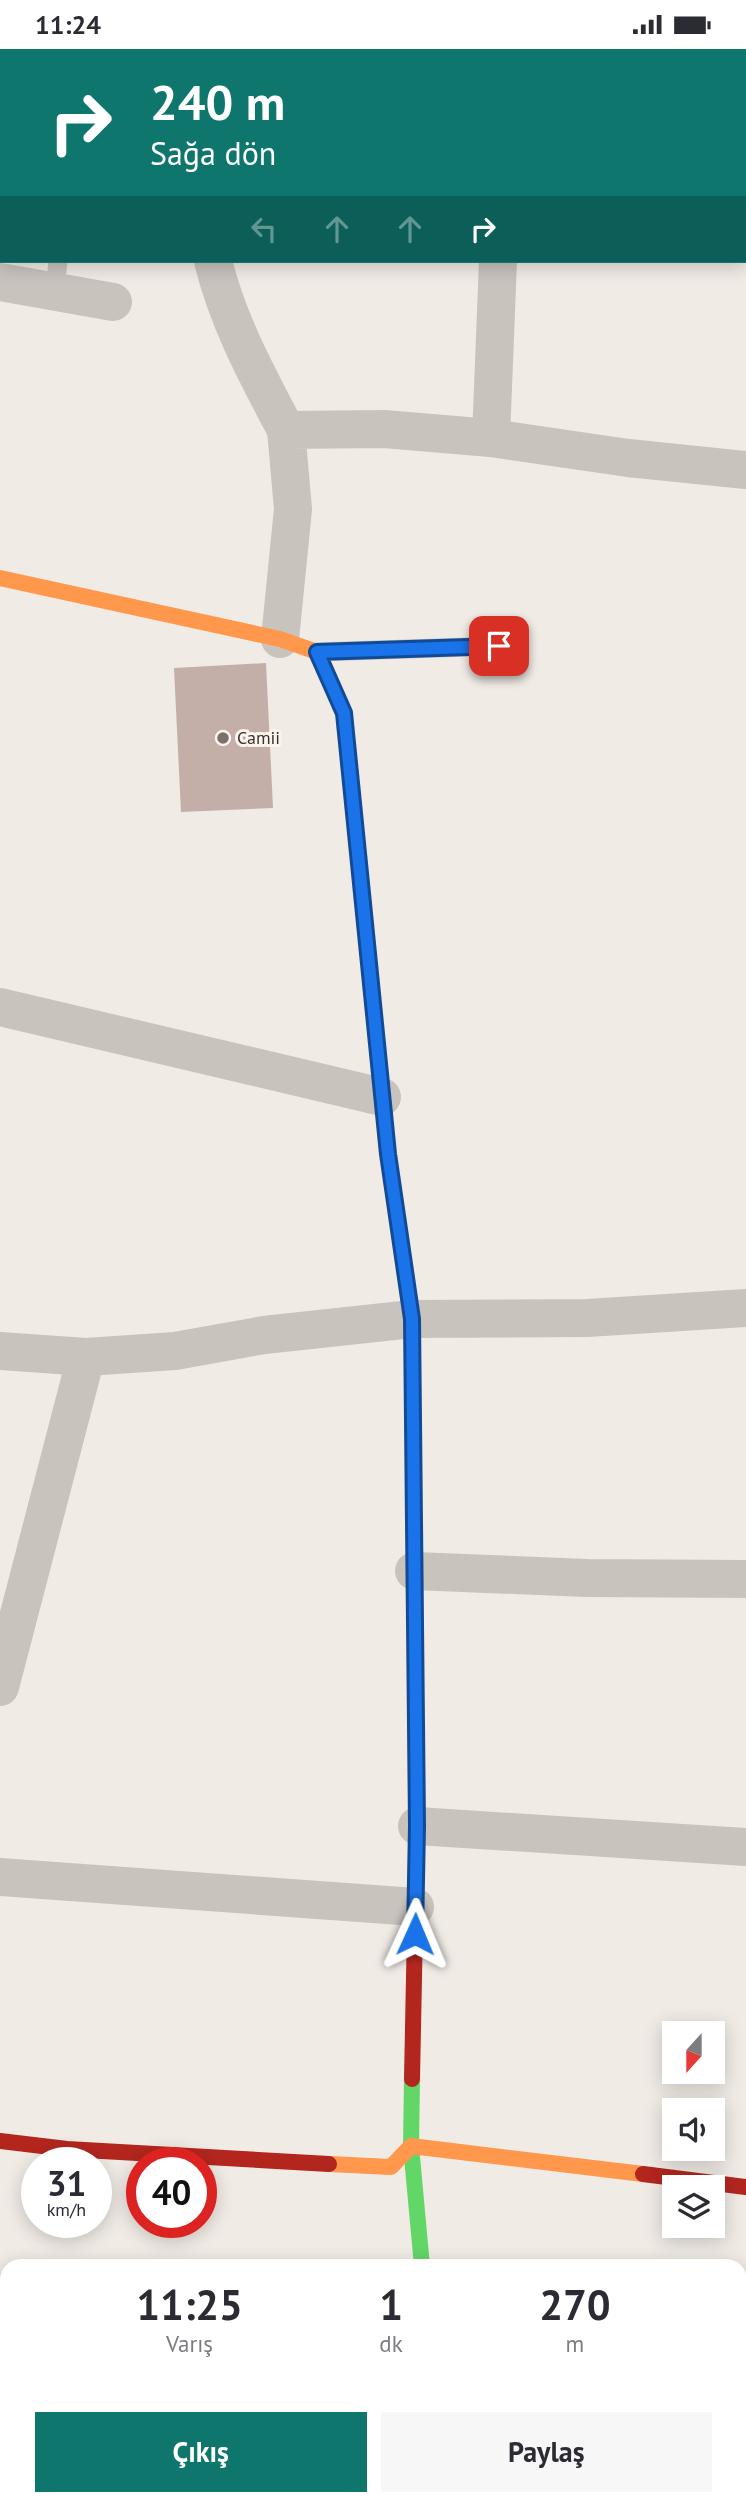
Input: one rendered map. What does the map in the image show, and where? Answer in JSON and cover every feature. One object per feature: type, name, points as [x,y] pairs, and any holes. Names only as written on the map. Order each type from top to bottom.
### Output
[{"type":"street","points":[[214,263],[221,292],[242,347],[286,430],[292,509],[280,639]]},
{"type":"street","points":[[491,438],[498,263]]},
{"type":"street","points":[[0,282],[57,276],[113,302]]},
{"type":"street","points":[[286,430],[384,429],[491,438],[628,458],[746,470]]},
{"type":"street","points":[[0,578],[280,639],[317,652],[344,713],[388,1154],[412,1319],[417,1826],[411,2146],[421,2259]]},
{"type":"street","points":[[0,1007],[382,1097]]},
{"type":"street","points":[[0,1351],[86,1357],[175,1351],[264,1335],[412,1319],[587,1318],[746,1308]]},
{"type":"street","points":[[3,1665],[86,1357]]},
{"type":"street","points":[[414,1571],[587,1578],[746,1579]]},
{"type":"street","points":[[417,1826],[746,1847]]},
{"type":"street","points":[[0,1877],[415,1907]]},
{"type":"street","points":[[0,2141],[67,2149],[391,2167],[411,2146]]},
{"type":"street","points":[[411,2146],[746,2186]]},
{"type":"lane","points":[[317,652],[499,646]]},
{"type":"building","name":"Camii","points":[[266,663],[273,808],[181,812],[174,668]]},
{"type":"traffic: fast","points":[[349,765],[388,1154],[412,1319],[413,1448]]},
{"type":"traffic: fast","points":[[412,2079],[411,2146],[421,2259]]},
{"type":"traffic: slow","points":[[0,578],[280,639],[317,652],[344,713],[349,765]]},
{"type":"traffic: slow","points":[[413,1448],[416,1720]]},
{"type":"traffic: slow","points":[[329,2164],[391,2167],[411,2146],[643,2174]]},
{"type":"traffic: jam","points":[[412,2079],[417,1826],[416,1720]]},
{"type":"traffic: jam","points":[[0,2141],[67,2149],[329,2164]]},
{"type":"traffic: jam","points":[[643,2174],[746,2187]]},
{"type":"place","name":"Camii","points":[[223,738]]},
{"type":"route","points":[[415,1934],[417,1826],[412,1319],[388,1154],[344,713],[317,652],[499,646]]}]
